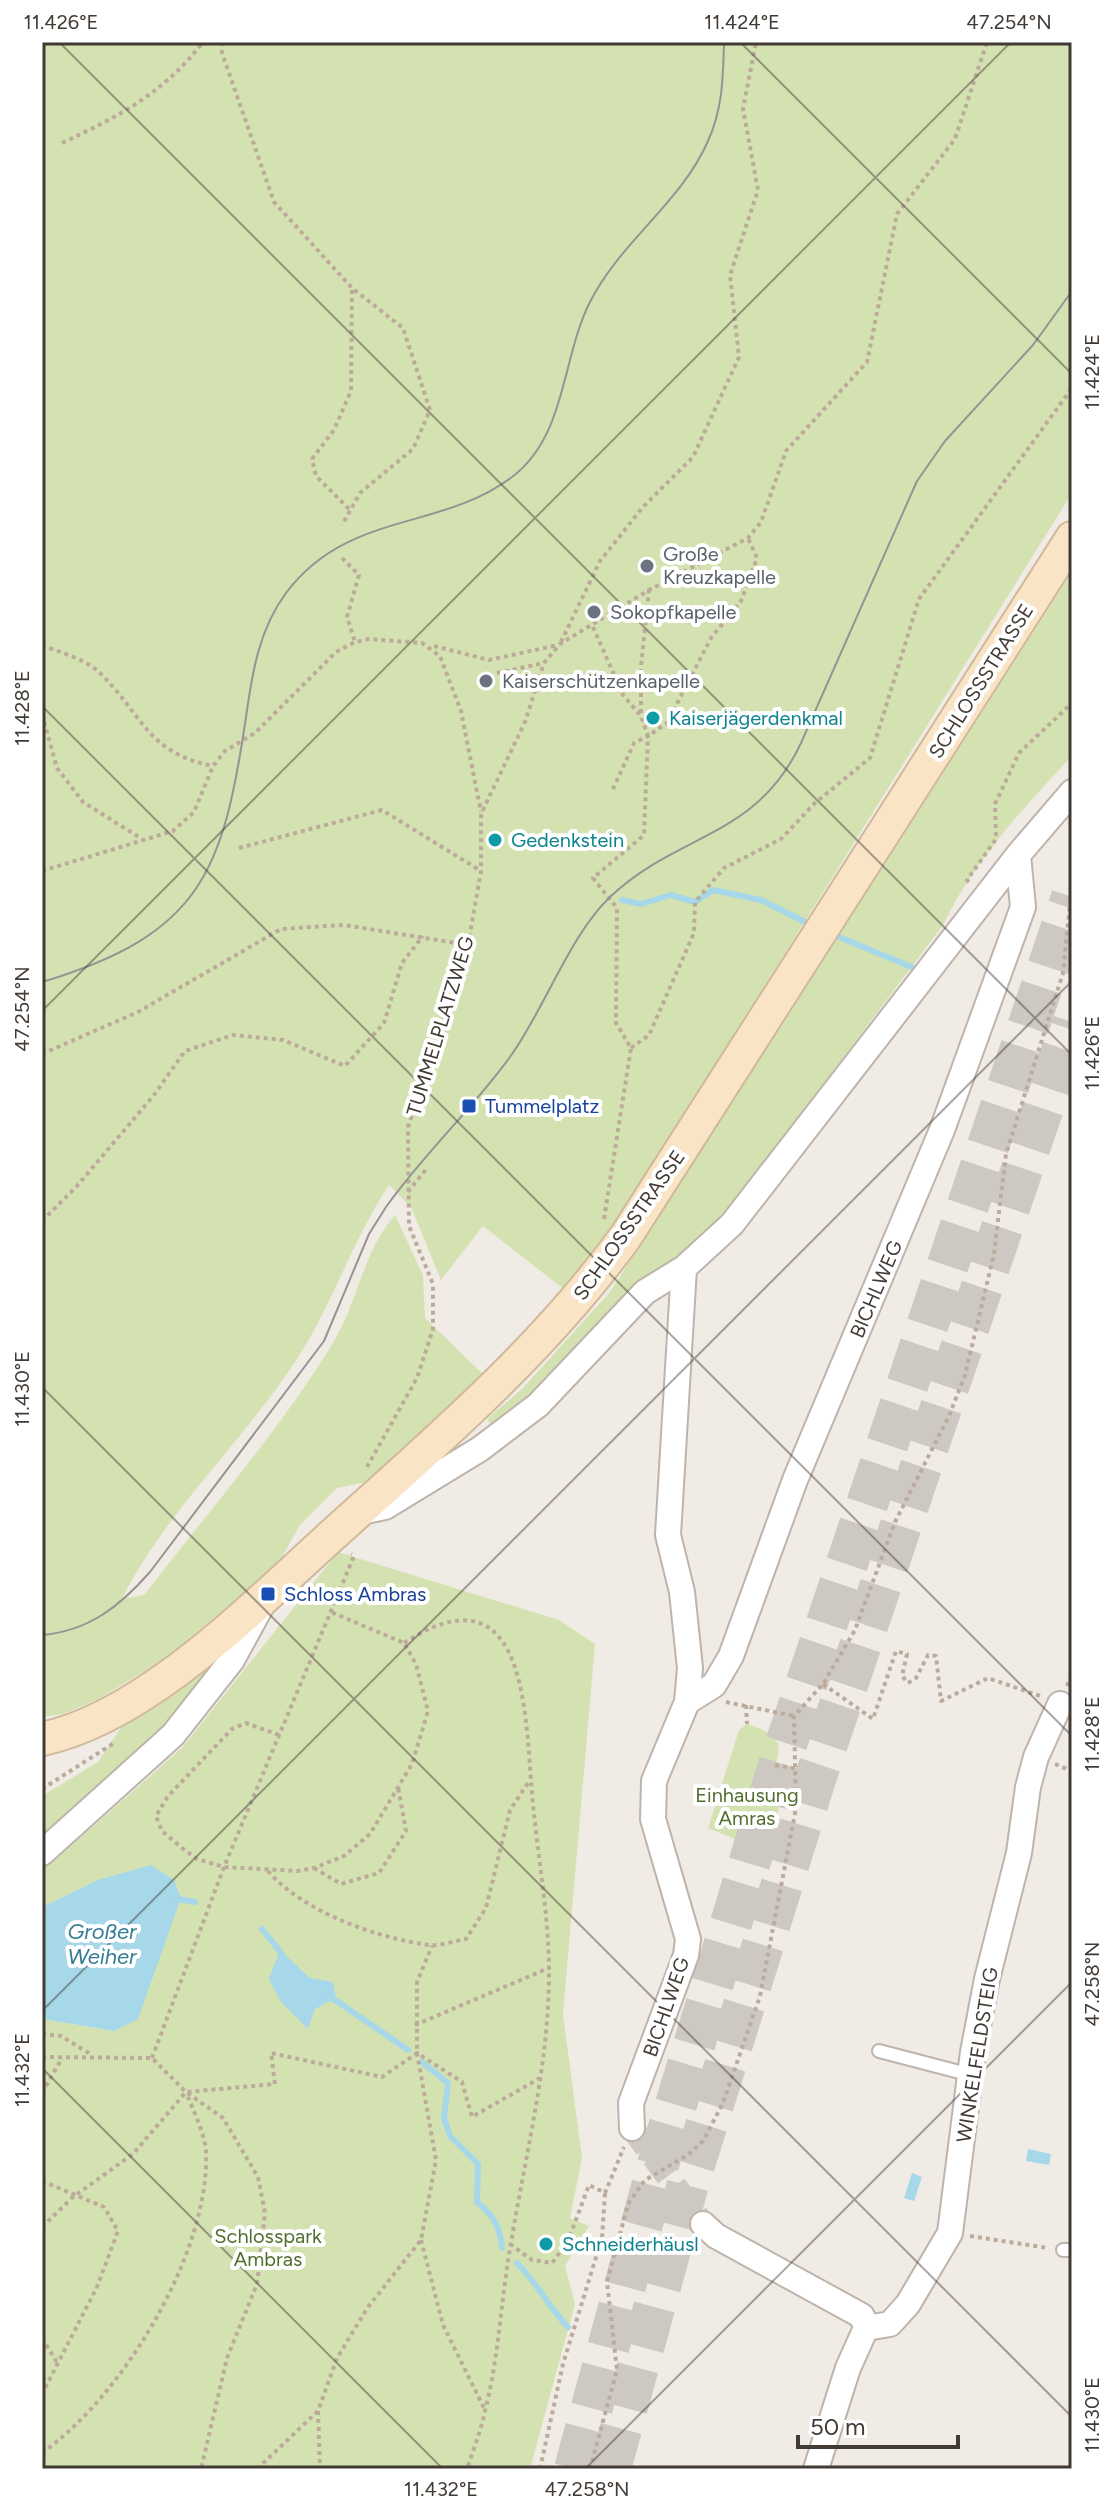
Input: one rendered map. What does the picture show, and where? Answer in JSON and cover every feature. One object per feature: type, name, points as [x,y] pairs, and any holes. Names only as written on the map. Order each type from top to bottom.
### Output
[{"type":"main road","name":"SCHLOSSSTRASSE","points":[[268,1594],[486,1398],[594,1280],[839,906],[1072,538]]},
{"type":"main road","points":[[42,1739],[70,1733],[106,1717],[167,1675],[268,1594]]},
{"type":"street","points":[[359,1512],[385,1507],[480,1449],[538,1405],[645,1292],[684,1268],[732,1224],[1018,855],[1072,792]]},
{"type":"street","name":"BICHLWEG","points":[[632,2128],[631,2103],[686,1955],[685,1921],[653,1819],[654,1781],[697,1696],[720,1678],[731,1656],[795,1480],[942,1130],[1023,907],[1018,855]]},
{"type":"street","name":"BICHLWEG","points":[[684,1268],[668,1535],[697,1696]]},
{"type":"street","name":"SCHLOSSSTRASSE","points":[[42,1853],[173,1735],[232,1660],[268,1594]]},
{"type":"street","name":"WINKELFELDSTEIG","points":[[866,2328],[890,2324],[908,2304],[950,2233],[987,1979],[1019,1853],[1028,1787],[1036,1757],[1060,1704]]},
{"type":"street","points":[[703,2224],[716,2236],[811,2290],[852,2307],[862,2316],[866,2328],[848,2368],[816,2469]]},
{"type":"lane","points":[[879,2051],[971,2075]]},
{"type":"path","points":[[62,143],[129,112],[186,64],[203,42]]},
{"type":"path","points":[[222,42],[227,66],[274,202],[352,288],[403,328],[430,410],[413,449],[360,493],[342,525]]},
{"type":"path","points":[[42,871],[78,863],[173,831],[194,812],[213,766],[225,751],[255,733],[326,660],[355,642],[384,638],[489,660],[560,644],[600,561],[642,508],[693,457],[739,357],[730,275],[758,190],[743,109],[756,42]]},
{"type":"path","points":[[612,791],[634,743],[667,723],[711,638],[741,601],[757,558],[748,538],[761,522],[786,451],[867,362],[897,214],[955,139],[987,42]]},
{"type":"path","points":[[349,509],[316,476],[312,459],[334,430],[351,391],[352,288]]},
{"type":"path","points":[[631,1048],[649,1035],[694,933],[695,902],[724,868],[781,839],[815,803],[870,758],[919,599],[1072,388]]},
{"type":"path","name":"TUMMELPLATZWEG","points":[[365,1470],[417,1378],[433,1329],[433,1284],[409,1226],[406,1194],[408,1127],[468,945],[481,871],[481,814],[525,722],[544,663],[560,644],[593,627],[649,590],[748,538]]},
{"type":"path","points":[[342,558],[359,575],[347,617],[355,642]]},
{"type":"path","points":[[601,1234],[631,1048],[616,1023],[617,908],[593,878],[644,835],[648,736],[641,716],[641,666],[649,590]]},
{"type":"path","points":[[593,627],[623,695],[641,716]]},
{"type":"path","points":[[42,645],[96,669],[163,748],[186,761],[213,766]]},
{"type":"path","points":[[428,645],[440,656],[454,687],[481,814]]},
{"type":"path","points":[[497,673],[544,663]]},
{"type":"path","points":[[967,880],[996,839],[995,804],[1019,753],[1072,703]]},
{"type":"path","points":[[42,714],[57,768],[83,802],[142,839]]},
{"type":"path","points":[[239,848],[382,810],[481,871]]},
{"type":"path","points":[[590,2469],[617,2370],[607,2282],[623,2218],[639,2186],[688,2155],[703,2141],[726,2094],[760,1996],[793,1835],[798,1769],[794,1716],[823,1684],[862,1615],[895,1522],[949,1416],[965,1375],[994,1254],[1006,1154],[1063,973],[1072,885]]},
{"type":"path","points":[[42,1054],[138,1012],[281,929],[344,925],[468,945]]},
{"type":"path","points":[[42,1221],[154,1095],[185,1051],[233,1035],[246,1036],[283,1040],[345,1066],[384,1023],[402,963],[423,936]]},
{"type":"path","points":[[406,1194],[427,1168]]},
{"type":"path","points":[[152,2058],[224,1867],[354,1556],[331,1537]]},
{"type":"path","points":[[279,1735],[246,1723],[232,1729],[168,1796],[156,1816],[162,1831],[197,1859],[224,1867],[267,1871],[314,1868],[344,1856],[370,1834],[412,1764],[428,1711],[416,1664],[404,1643],[331,1612]]},
{"type":"path","points":[[404,1643],[423,1631],[453,1620],[481,1623],[500,1637],[510,1651],[525,1695],[549,1968],[540,2078],[510,2244],[486,2410],[467,2469]]},
{"type":"path","points":[[823,1684],[864,1716],[873,1719],[896,1651],[907,1654],[902,1676],[908,1683],[916,1678],[928,1655],[936,1656],[941,1701],[991,1678],[1060,1704]]},
{"type":"path","points":[[697,1696],[794,1716]]},
{"type":"path","points":[[746,1705],[747,1724]]},
{"type":"path","points":[[42,1789],[94,1757]]},
{"type":"path","points":[[775,1765],[798,1769]]},
{"type":"path","points":[[267,1871],[279,1885],[354,1927],[432,1946],[466,1939],[486,1908],[510,1810],[531,1778]]},
{"type":"path","points":[[314,1868],[341,1884],[379,1873],[406,1831],[398,1787]]},
{"type":"path","points":[[432,1946],[417,1982],[415,2025],[436,2160],[421,2240],[443,2325],[486,2410]]},
{"type":"path","points":[[415,2025],[549,1968]]},
{"type":"path","points":[[42,2034],[61,2036],[94,2056]]},
{"type":"path","points":[[42,2227],[73,2197],[133,2154],[186,2092],[275,2084],[271,2053],[382,2077],[417,2053]]},
{"type":"path","points":[[417,2053],[462,2082],[472,2117],[540,2078]]},
{"type":"path","points":[[42,2057],[152,2058],[186,2092],[223,2118],[258,2177],[265,2213],[257,2284],[227,2358],[201,2469]]},
{"type":"path","points":[[42,2093],[62,2058]]},
{"type":"path","points":[[42,2453],[70,2433],[149,2335],[203,2210],[206,2149],[186,2092]]},
{"type":"path","points":[[540,2469],[563,2364],[602,2238],[605,2193],[617,2164]]},
{"type":"path","points":[[42,2181],[73,2197],[104,2207],[118,2231],[97,2287],[42,2394]]},
{"type":"path","points":[[510,2244],[532,2260],[552,2263],[568,2241],[589,2185],[605,2193]]},
{"type":"path","points":[[950,2233],[1067,2250]]},
{"type":"path","points":[[320,2469],[318,2411],[337,2358],[368,2307],[421,2240]]},
{"type":"path","points":[[42,2338],[58,2364]]},
{"type":"path","points":[[257,2469],[318,2411]]},
{"type":"green space","points":[[42,42],[1072,42],[1072,493],[612,1231],[565,1290],[483,1226],[441,1280],[411,1207],[389,1185],[295,1362],[160,1536],[122,1599],[144,1595],[288,1410],[340,1330],[375,1245],[395,1215],[423,1275],[425,1318],[487,1378],[371,1481],[337,1488],[300,1525],[278,1564],[162,1661],[98,1699],[63,1714],[42,1717]]},
{"type":"green space","points":[[1072,572],[1072,756],[1018,815],[985,857],[955,901],[943,925],[715,1228],[537,1396],[493,1428],[487,1419],[523,1388],[610,1292]]},
{"type":"green space","name":"Schlosspark Ambras","points":[[338,1552],[559,1620],[595,1644],[563,2014],[582,2158],[570,2218],[589,2226],[565,2266],[575,2304],[530,2469],[42,2469],[42,2019],[114,2031],[98,1880],[42,1907],[42,1868],[54,1861],[182,1748]],"holes":[[[293,1966],[310,1978],[315,2009],[308,2029]]]},
{"type":"green space","points":[[214,1657],[219,1662],[165,1730],[42,1841],[42,1796],[98,1762],[124,1723]]},
{"type":"green space","name":"Einhausung Amras","points":[[747,1724],[775,1738],[779,1750],[774,1768],[785,1782],[768,1852],[708,1828],[739,1730]]},
{"type":"water","name":"Großer Weiher","points":[[151,1865],[174,1880],[181,1898],[138,2019],[114,2031],[42,2019],[42,1907],[98,1880]]},
{"type":"water","points":[[280,1950],[310,1978],[333,1982],[336,1998],[315,2009],[308,2029],[281,2002],[269,1979]]},
{"type":"water","points":[[1028,2149],[1051,2154],[1049,2165],[1026,2161]]},
{"type":"water","points":[[912,2173],[922,2177],[914,2201],[904,2198]]},
{"type":"waterway","points":[[622,900],[641,904],[671,895],[695,902],[713,890],[761,900],[805,922]]},
{"type":"waterway","points":[[839,937],[919,970]]},
{"type":"waterway","points":[[173,1898],[195,1902]]},
{"type":"waterway","points":[[262,1929],[282,1954]]},
{"type":"waterway","points":[[328,1995],[408,2050]]},
{"type":"waterway","points":[[422,2062],[448,2083],[444,2118],[450,2136],[478,2164],[477,2202],[495,2222],[502,2248]]},
{"type":"waterway","points":[[517,2263],[568,2327]]},
{"type":"tunnel","points":[[575,2469],[661,2154],[780,1762],[1072,897]]},
{"type":"tunnel","points":[[610,2469],[688,2184],[816,1776],[1072,1022]]},
{"type":"tunnel","points":[[632,2128],[703,2224]]},
{"type":"tram line","points":[[42,982],[95,963],[138,942],[170,918],[195,890],[213,857],[227,817],[254,668],[263,637],[286,593],[310,567],[337,548],[366,534],[484,494],[512,477],[530,460],[553,418],[573,347],[590,302],[617,260],[682,184],[708,141],[719,104],[724,42]]},
{"type":"tram line","points":[[42,1635],[59,1633],[102,1615],[127,1596],[150,1572],[324,1341],[369,1234],[386,1207],[510,1057],[582,931],[596,913],[636,876],[738,817],[762,799],[783,775],[801,743],[917,481],[945,441],[1033,345],[1072,291]]},
{"type":"place","name":"Große Kreuzkapelle","points":[[647,566]]},
{"type":"place","name":"Sokopfkapelle","points":[[594,612]]},
{"type":"place","name":"Kaiserschützenkapelle","points":[[486,681]]},
{"type":"place","name":"Kaiserjägerdenkmal","points":[[653,718]]},
{"type":"place","name":"Gedenkstein","points":[[495,840]]},
{"type":"place","name":"Tummelplatz","points":[[469,1106]]},
{"type":"place","name":"Schloss Ambras","points":[[268,1594]]},
{"type":"place","name":"Schneiderhäusl","points":[[546,2244]]}]
